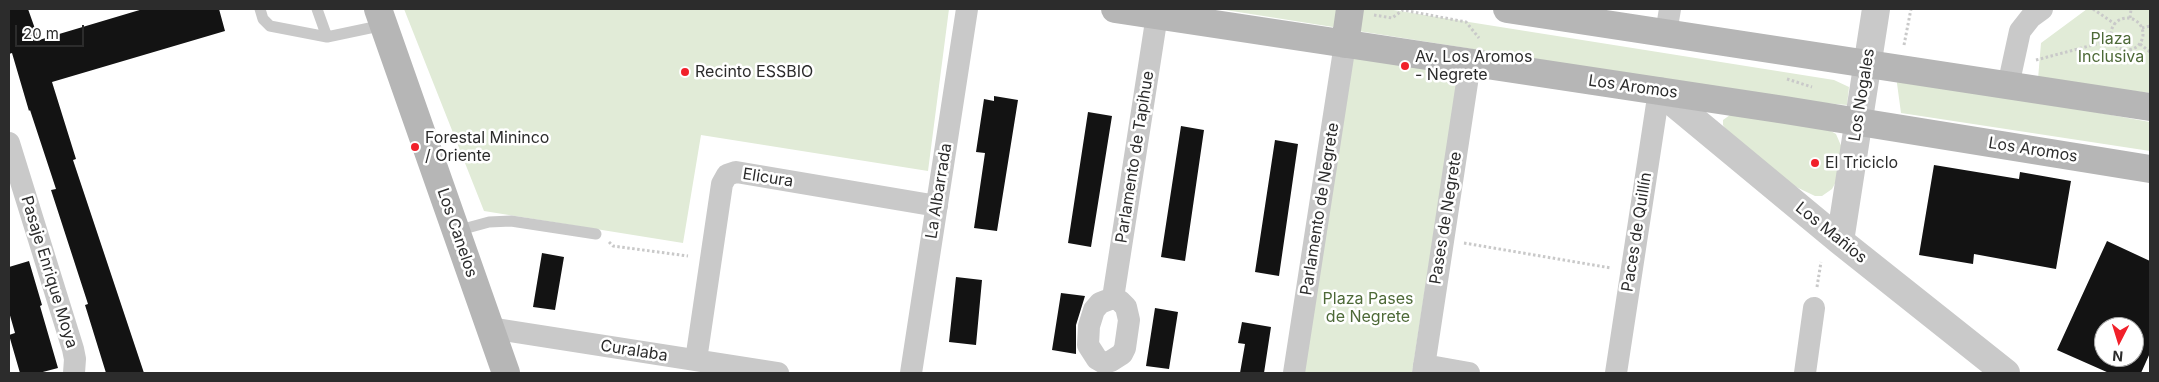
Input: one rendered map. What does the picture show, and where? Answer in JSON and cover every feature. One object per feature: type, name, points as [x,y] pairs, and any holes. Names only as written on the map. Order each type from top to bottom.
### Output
[{"type":"main road","name":"Los Aromos","points":[[1115,9],[1659,91],[2150,169]]},
{"type":"main road","points":[[1345,44],[1350,9]]},
{"type":"main road","points":[[1507,9],[1668,21],[1867,65],[2010,76],[2150,107]]},
{"type":"main road","name":"Los Canelos","points":[[386,14],[456,231],[506,373]]},
{"type":"street","name":"La Albarrada","points":[[911,373],[967,9]]},
{"type":"street","name":"Los Nogales","points":[[1840,241],[1876,9]]},
{"type":"street","points":[[2010,76],[2020,31],[2031,17],[2042,9]]},
{"type":"street","name":"Parlamento de Tapihue","points":[[1113,298],[1157,15]]},
{"type":"street","name":"Parlamento de Negrete","points":[[1294,373],[1345,44]]},
{"type":"street","name":"Pases de Negrete","points":[[1423,369],[1470,63]]},
{"type":"street","name":"Los Mañíos","points":[[1659,91],[1840,241],[2006,373]]},
{"type":"street","name":"Paces de Quillín","points":[[1616,373],[1659,91]]},
{"type":"street","name":"Pasaje Enrique Moya","points":[[9,143],[73,349],[75,359],[74,373]]},
{"type":"street","name":"Elicura","points":[[696,360],[722,184],[724,179],[731,173],[937,206]]},
{"type":"street","points":[[1113,298],[1120,301],[1126,307],[1129,320],[1122,354],[1104,368],[1088,345],[1089,326],[1094,310],[1100,303],[1113,298]]},
{"type":"street","points":[[1805,373],[1814,308]]},
{"type":"street","name":"Curalaba","points":[[490,328],[778,373]]},
{"type":"street","points":[[1423,369],[1469,373]]},
{"type":"lane","points":[[260,9],[262,19],[270,26],[327,36],[386,14]]},
{"type":"lane","points":[[317,9],[327,36]]},
{"type":"lane","points":[[456,231],[489,222],[512,221],[596,234]]},
{"type":"path","points":[[2093,9],[2115,24]]},
{"type":"path","points":[[2130,18],[2131,9]]},
{"type":"path","points":[[2130,18],[2138,22],[2142,28],[2143,37],[2140,44],[2133,49],[2125,50],[2117,47],[2112,40],[2111,32],[2115,24],[2121,19],[2130,18]]},
{"type":"path","points":[[2142,28],[2150,26]]},
{"type":"path","points":[[2010,76],[2112,40]]},
{"type":"path","points":[[2140,44],[2150,52]]},
{"type":"path","points":[[596,234],[613,246],[711,260]]},
{"type":"path","points":[[1443,240],[1632,271]]},
{"type":"green space","name":"Recinto ESSBIO","points":[[404,9],[949,9],[928,171],[701,135],[683,243],[484,211]]},
{"type":"green space","points":[[1219,9],[1387,9],[1834,80],[1849,87],[1847,105],[1802,101]]},
{"type":"green space","name":"Plaza Inclusiva","points":[[2087,9],[2150,9],[2150,93],[2038,79],[2041,43]]},
{"type":"green space","name":"Plaza Pases de Negrete","points":[[1353,52],[1459,69],[1412,373],[1303,373]]},
{"type":"green space","points":[[1896,76],[2150,122],[2150,151],[1901,113]]},
{"type":"green space","points":[[1730,115],[1829,130],[1836,134],[1842,148],[1838,178],[1832,189],[1822,196],[1815,196],[1792,185],[1727,131],[1723,125],[1723,120]]},
{"type":"building","points":[[9,9],[28,9],[39,40],[143,9],[219,9],[225,31],[52,82],[76,159],[73,160],[144,373],[106,373],[85,305],[88,304],[51,190],[56,189],[29,111],[12,53],[9,54]]},
{"type":"building","points":[[994,96],[1018,100],[997,231],[974,228],[985,153],[976,152],[984,99],[994,101]]},
{"type":"building","points":[[1088,112],[1112,116],[1091,247],[1068,243]]},
{"type":"building","points":[[1181,126],[1204,130],[1185,261],[1161,257]]},
{"type":"building","points":[[1275,140],[1298,144],[1279,276],[1255,272]]},
{"type":"building","points":[[1934,165],[2019,179],[2020,172],[2071,181],[2056,269],[1974,254],[1973,264],[1919,255]]},
{"type":"building","points":[[2107,241],[2150,261],[2150,353],[2144,366],[2144,317],[2094,317],[2094,366],[2057,350]]},
{"type":"building","points":[[542,253],[564,257],[555,310],[533,307]]},
{"type":"building","points":[[29,261],[58,368],[39,373],[20,373],[9,335],[15,333],[9,312],[9,267]]},
{"type":"building","points":[[956,277],[982,280],[976,345],[949,342]]},
{"type":"building","points":[[1061,293],[1085,296],[1076,325],[1076,354],[1052,350]]},
{"type":"building","points":[[1155,308],[1178,312],[1169,369],[1146,366]]},
{"type":"building","points":[[1242,322],[1271,327],[1264,373],[1240,373],[1245,344],[1238,343]]},
{"type":"building","points":[[2095,367],[2144,367],[2141,373],[2109,373]]},
{"type":"place","name":"Av. Los Aromos - Negrete","points":[[1405,66]]},
{"type":"place","name":"Recinto ESSBIO","points":[[685,72]]},
{"type":"place","name":"Forestal Mininco / Oriente","points":[[415,147]]},
{"type":"place","name":"El Triciclo","points":[[1815,163]]}]
